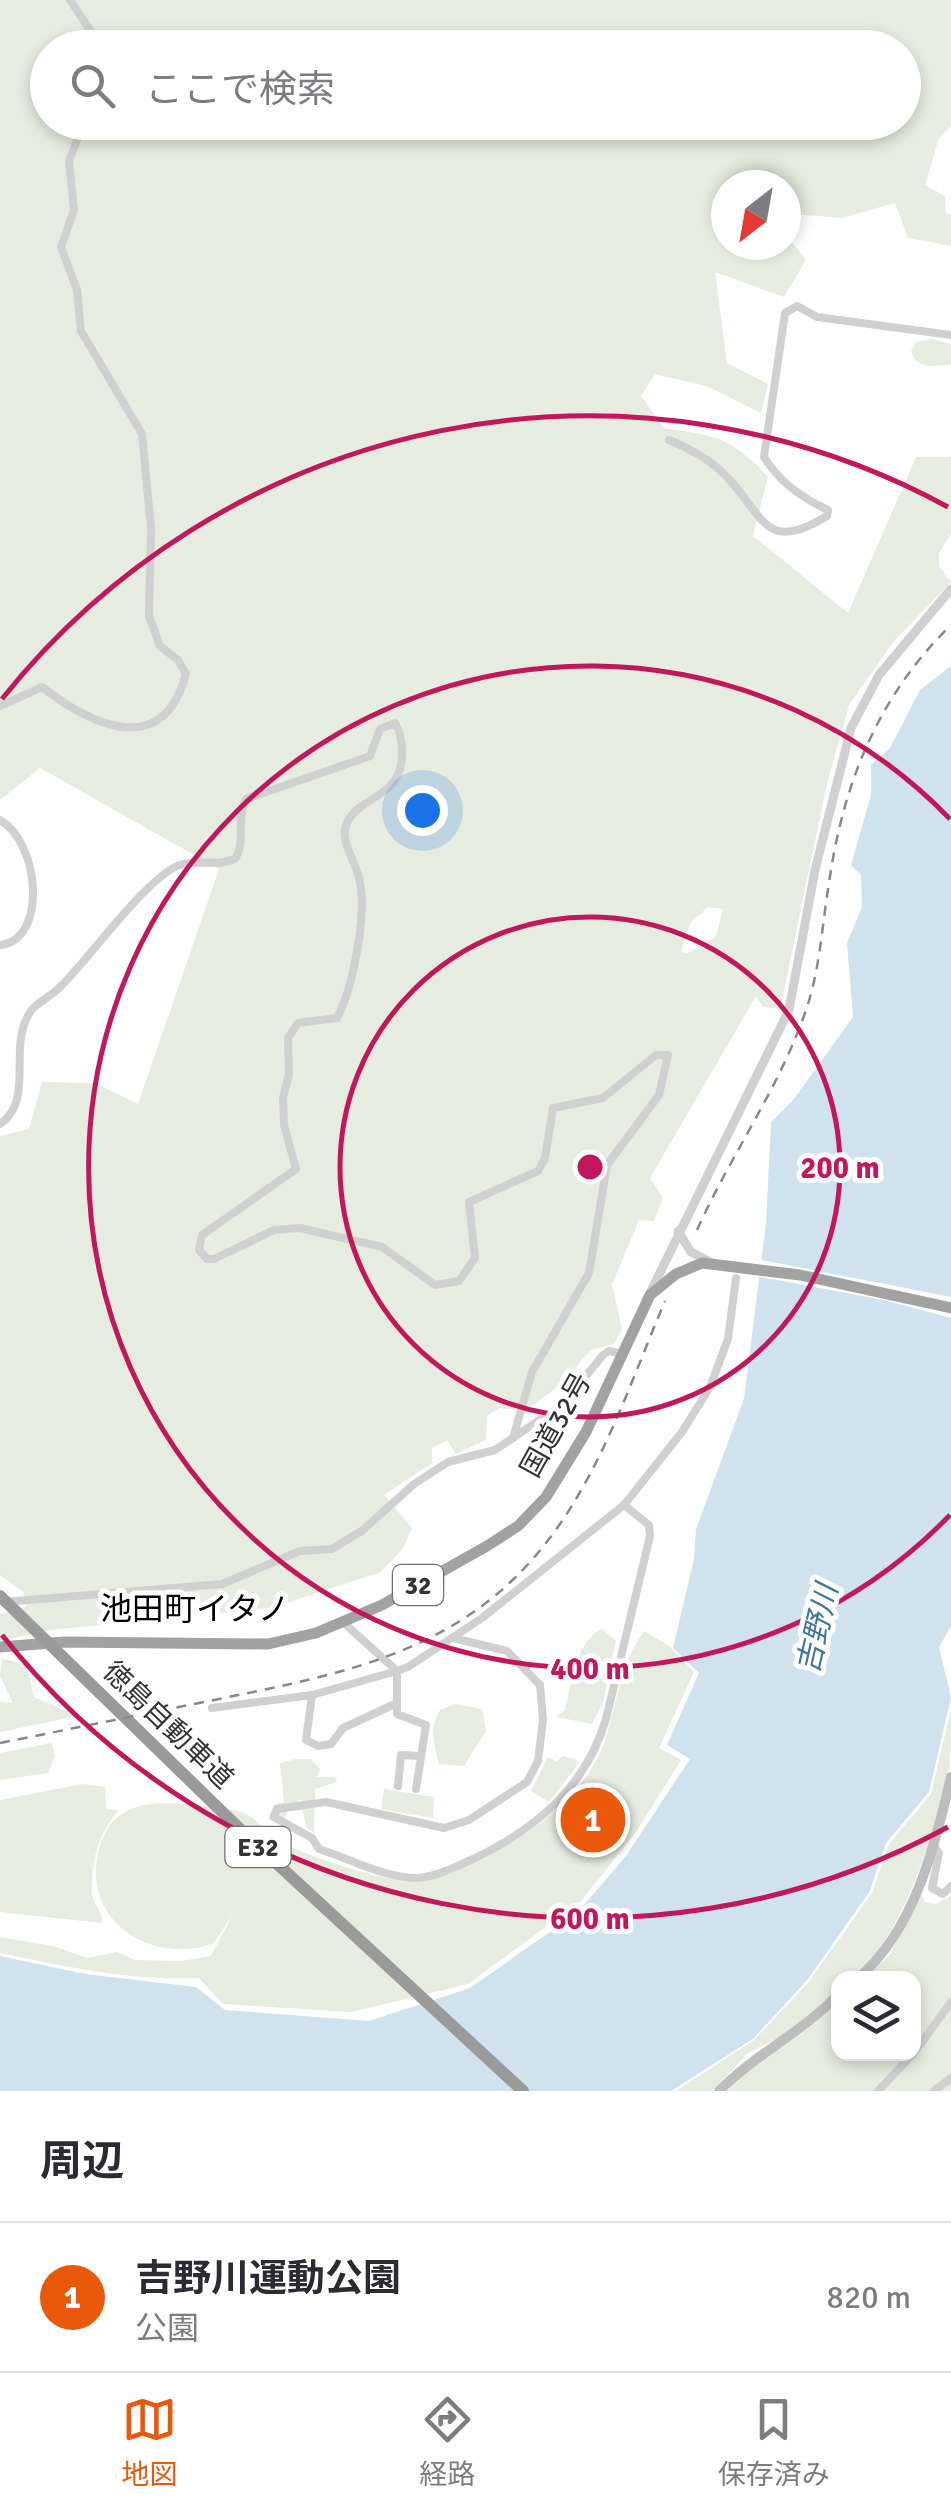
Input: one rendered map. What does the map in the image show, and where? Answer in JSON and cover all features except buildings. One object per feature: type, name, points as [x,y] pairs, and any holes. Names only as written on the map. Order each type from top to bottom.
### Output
[{"type":"highway","points":[[650,1295],[687,1270],[710,1262],[851,1285],[951,1308]]},
{"type":"highway","name":"国道32号","points":[[0,1647],[64,1642],[268,1644],[344,1622],[518,1526],[571,1462],[650,1295]]},
{"type":"highway","name":"徳島自動車道","points":[[0,1599],[204,1796],[523,2091]]},
{"type":"main road","points":[[865,1971],[887,1950],[934,1846],[951,1777]]},
{"type":"main road","points":[[719,2091],[758,2056],[809,2025],[831,2002]]},
{"type":"street","points":[[70,0],[90,30]]},
{"type":"street","points":[[0,706],[42,687],[108,726],[144,726],[168,712],[186,674],[178,660],[160,646],[149,616],[151,528],[142,434],[81,331],[77,290],[61,247],[74,203],[70,160],[77,140]]},
{"type":"street","points":[[669,440],[720,469],[762,522],[777,531],[800,532],[827,516],[828,510],[794,490],[773,472],[764,457],[784,313],[797,306],[818,317],[951,334]]},
{"type":"street","points":[[650,1295],[789,1010],[814,870],[851,728],[878,675],[951,589]]},
{"type":"street","points":[[0,1124],[13,1115],[18,1101],[18,1051],[31,1010],[53,995],[166,873],[188,862],[228,862],[236,858],[241,836],[239,813],[246,799],[370,756],[380,728],[395,724],[402,743],[402,770],[383,794],[354,813],[346,824],[345,842],[360,880],[362,900],[352,982],[337,1018],[298,1023],[288,1038],[284,1125],[296,1169],[202,1235],[198,1250],[207,1260],[214,1259],[274,1230],[300,1228],[382,1246],[435,1284],[459,1281],[475,1258],[469,1202],[538,1171],[545,1158],[552,1108],[603,1098],[656,1055],[668,1056],[660,1095],[607,1165],[589,1273],[532,1372],[513,1438]]},
{"type":"street","points":[[0,820],[17,832],[35,880],[25,921],[15,938],[0,945]]},
{"type":"street","points":[[678,1231],[694,1254],[710,1262]]},
{"type":"street","points":[[212,1708],[312,1695],[394,1669],[453,1638],[624,1505],[682,1432],[710,1388],[728,1339],[736,1278]]},
{"type":"street","points":[[0,1599],[222,1584],[300,1551],[332,1549],[364,1530],[414,1484],[448,1462],[495,1450],[562,1404],[603,1354],[622,1354]]},
{"type":"street","points":[[453,1638],[463,1644],[508,1652],[540,1685],[543,1720],[538,1761],[527,1782],[453,1826],[434,1827],[326,1802],[277,1809],[274,1817],[312,1838],[318,1849],[410,1878],[446,1871],[538,1820],[580,1778],[598,1746],[606,1718],[650,1536],[649,1524],[624,1505]]},
{"type":"street","points":[[344,1622],[394,1669],[398,1714],[426,1726],[416,1788]]},
{"type":"street","points":[[312,1695],[306,1740],[318,1746],[331,1744],[342,1728],[396,1704]]},
{"type":"street","points":[[398,1786],[402,1755],[419,1756]]},
{"type":"street","points":[[934,1846],[939,1853],[932,1888],[944,1894],[951,1886]]},
{"type":"street","points":[[921,2042],[951,2002]]},
{"type":"street","points":[[878,2091],[906,2061]]},
{"type":"street","points":[[934,2091],[951,2078]]},
{"type":"shaded area","points":[[0,0],[951,0],[951,126],[939,138],[925,185],[945,196],[946,213],[951,215],[951,246],[908,238],[895,203],[842,218],[801,215],[801,170],[711,170],[711,260],[801,260],[801,254],[806,260],[784,297],[715,272],[727,363],[768,384],[761,413],[709,387],[655,374],[641,396],[664,428],[722,440],[768,477],[753,536],[848,613],[916,457],[951,457],[951,534],[939,553],[939,566],[951,582],[894,641],[849,705],[827,784],[780,1009],[763,1007],[756,996],[650,1178],[663,1198],[654,1221],[639,1220],[612,1285],[622,1329],[614,1344],[591,1350],[556,1388],[525,1411],[499,1408],[487,1416],[486,1440],[456,1454],[447,1440],[432,1448],[432,1463],[384,1495],[412,1528],[403,1548],[381,1572],[271,1608],[51,1630],[0,1641],[0,1614],[26,1607],[23,1592],[0,1575],[0,1136],[29,1129],[42,1082],[95,1083],[138,1104],[219,869],[40,768],[0,800]],"holes":[[[708,907],[723,909],[716,937],[686,954],[681,951],[690,923]]]},
{"type":"shaded area","points":[[932,339],[951,344],[951,365],[927,366],[916,361],[911,351],[916,342]]},
{"type":"shaded area","points":[[602,1629],[616,1641],[603,1703],[592,1724],[556,1717],[565,1710],[580,1653]]},
{"type":"shaded area","points":[[644,1631],[668,1645],[694,1672],[659,1748],[681,1760],[636,1832],[581,1901],[468,1984],[351,2012],[223,2004],[199,1978],[124,1975],[0,1953],[0,1937],[53,1946],[87,1958],[117,1952],[135,1960],[180,1961],[211,1956],[234,1912],[214,1943],[191,1949],[168,1948],[128,1933],[112,1919],[101,1900],[96,1879],[104,1835],[113,1822],[138,1806],[171,1803],[240,1811],[276,1840],[294,1848],[347,1868],[400,1880],[438,1874],[502,1847],[550,1815],[593,1766],[606,1737],[625,1669]]},
{"type":"shaded area","points":[[2,1659],[26,1664],[34,1697],[78,1716],[0,1732],[0,1702],[13,1703],[0,1676]]},
{"type":"shaded area","points":[[455,1704],[482,1709],[486,1731],[464,1766],[439,1764],[434,1743],[434,1723],[440,1710]]},
{"type":"shaded area","points":[[951,1709],[950,1763],[938,1816],[912,1888],[877,1951],[858,1971],[831,1971],[831,1996],[794,2031],[748,2053],[712,2091],[676,2091],[754,2040],[808,1983],[872,1893],[889,1844],[931,1794]]},
{"type":"shaded area","points":[[189,1740],[205,1744],[214,1753],[213,1777],[208,1781],[181,1754],[176,1743]]},
{"type":"shaded area","points":[[52,1743],[55,1756],[48,1773],[0,1780],[0,1753]]},
{"type":"shaded area","points":[[562,1756],[577,1760],[576,1767],[549,1802],[531,1791],[548,1757],[557,1762]]},
{"type":"shaded area","points":[[311,1759],[320,1769],[317,1777],[335,1777],[337,1782],[315,1789],[314,1833],[306,1827],[301,1799],[288,1810],[282,1826],[268,1819],[274,1805],[284,1802],[280,1763]]},
{"type":"shaded area","points":[[83,1784],[105,1787],[106,1809],[119,1810],[101,1838],[93,1870],[92,1893],[102,1923],[0,1912],[0,1800]]},
{"type":"shaded area","points":[[384,1789],[434,1797],[433,1818],[381,1809]]},
{"type":"shaded area","points":[[921,1893],[925,1902],[936,1904],[951,1896],[951,2091],[727,2091],[831,2008],[831,2061],[921,2061],[921,1971],[872,1971],[891,1953]]},
{"type":"water","name":"吉野川","points":[[951,666],[951,1626],[939,1647],[951,1698],[929,1792],[886,1843],[870,1891],[808,1979],[753,2039],[671,2091],[0,2091],[0,1956],[85,1974],[196,1987],[225,2010],[369,2021],[470,1988],[577,1913],[626,1856],[690,1759],[667,1745],[699,1673],[673,1648],[694,1559],[696,1529],[744,1399],[766,1223],[771,1122],[794,1099],[853,1017],[847,943],[862,907],[861,875],[851,865],[871,795],[871,765],[890,748],[920,690]]},
{"type":"pier","points":[[757,1259],[951,1297],[951,1318],[884,1300],[755,1276]]},
{"type":"railway","points":[[697,1230],[783,1066],[806,1010],[818,963],[835,846],[868,744],[903,681],[951,625]]},
{"type":"railway","points":[[0,1743],[352,1668],[438,1634],[478,1609],[515,1578],[568,1512],[614,1424],[665,1301]]},
{"type":"place","name":"吉野川運動公園","points":[[593,1820]]},
{"type":"district","name":"池田町イタノ","points":[[195,1609]]}]
